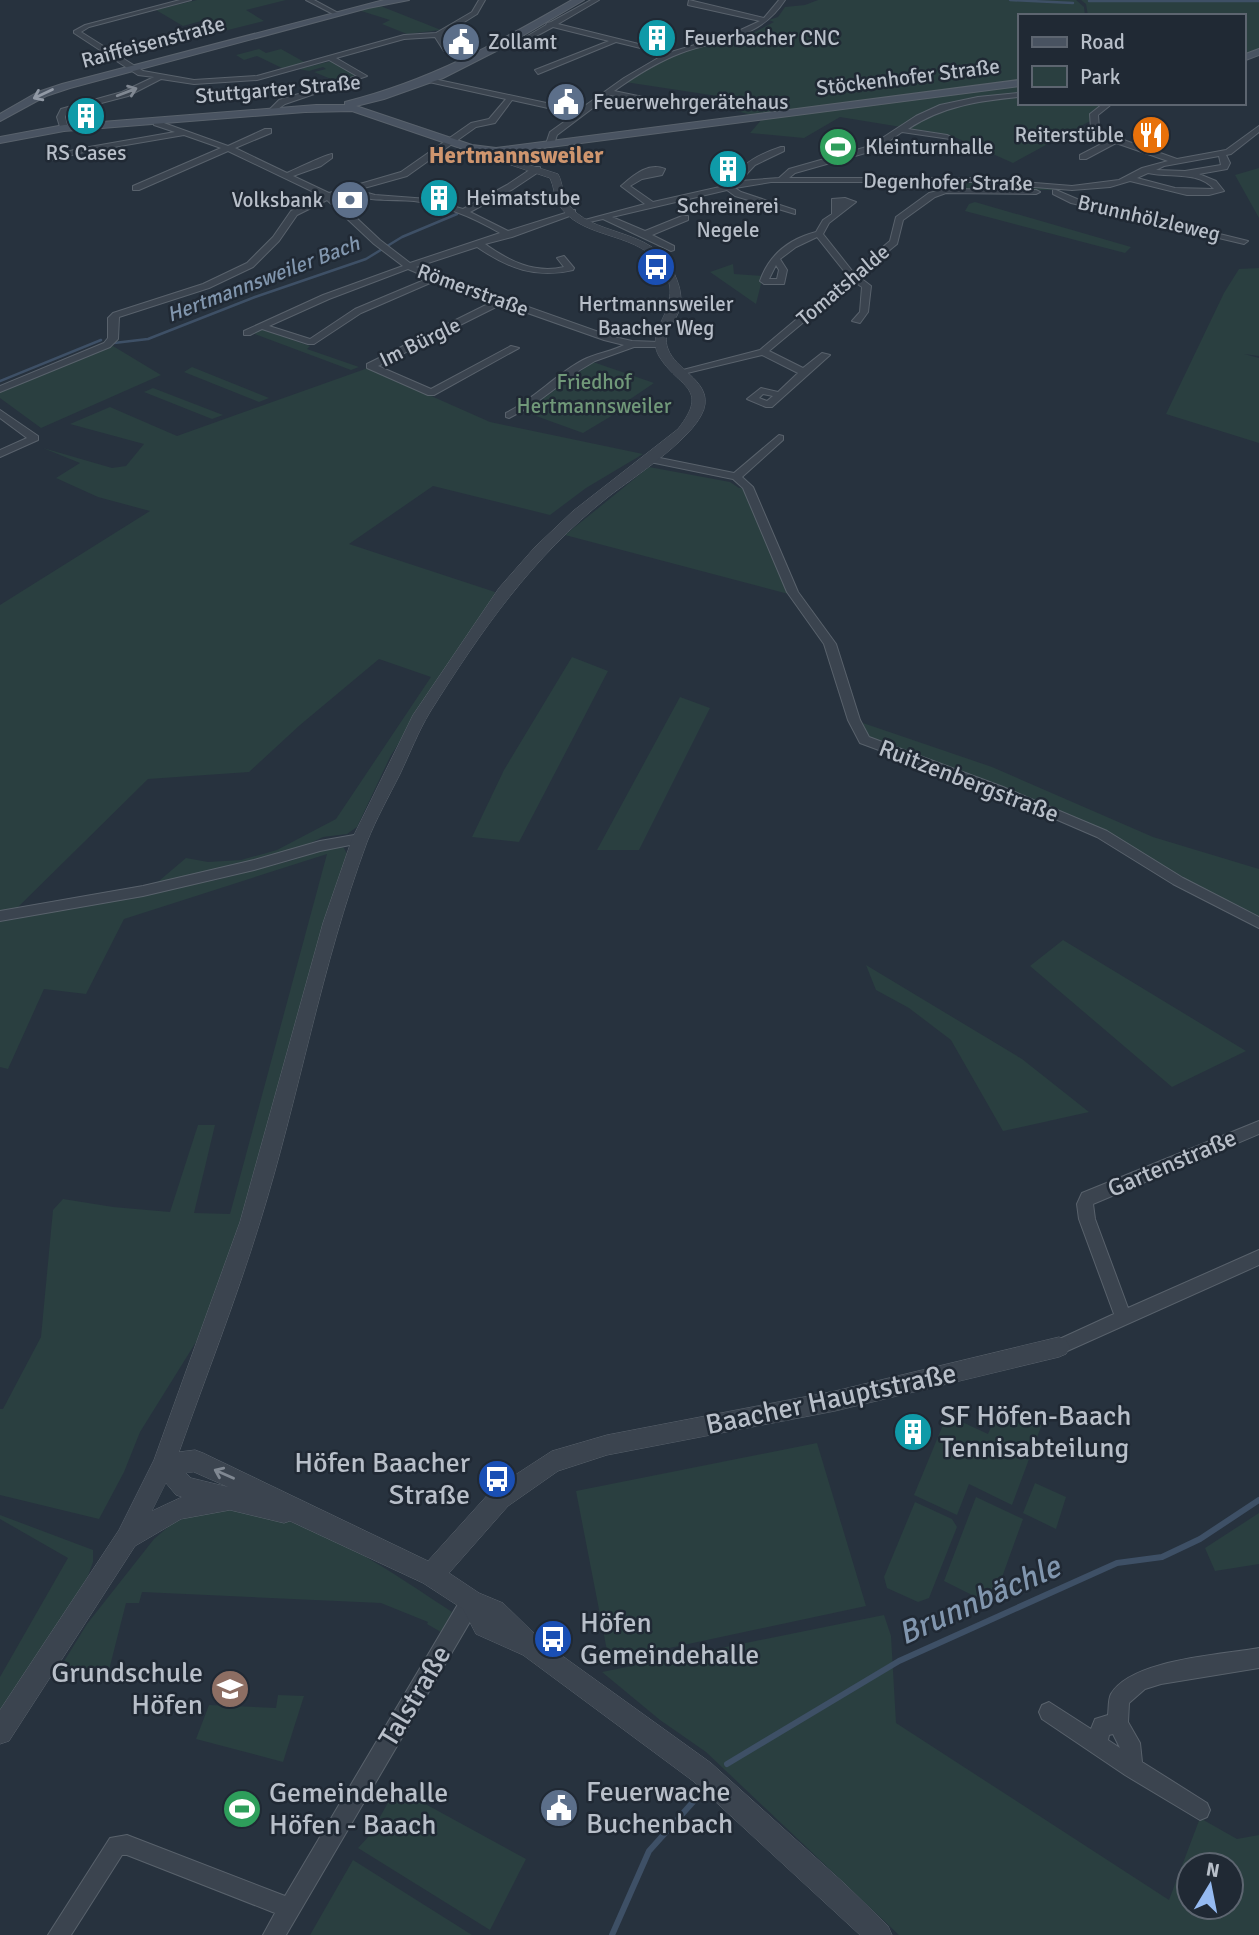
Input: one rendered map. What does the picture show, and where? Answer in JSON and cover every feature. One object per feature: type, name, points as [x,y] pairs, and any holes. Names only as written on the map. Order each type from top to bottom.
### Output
[{"type":"main road","name":"Raiffeisenstraße","points":[[0,118],[53,89],[335,13],[376,3],[404,0]]},
{"type":"main road","name":"Stuttgarter Straße","points":[[0,140],[64,128],[306,109],[360,102],[397,93],[432,80],[475,58],[564,5],[579,0]]},
{"type":"main road","name":"Stöckenhofer Straße","points":[[306,109],[353,108],[450,141],[478,149],[496,150],[1018,83]]},
{"type":"main road","points":[[390,119],[374,105],[397,93]]},
{"type":"street","points":[[188,0],[77,31],[131,67],[158,78],[194,82],[242,80],[404,37],[438,35],[475,13],[482,0]]},
{"type":"street","points":[[309,0],[335,13]]},
{"type":"street","points":[[512,47],[596,0]]},
{"type":"street","points":[[691,0],[690,4],[764,20]]},
{"type":"street","points":[[550,144],[553,134],[632,75],[673,54],[726,38],[764,20],[775,13],[782,0]]},
{"type":"street","points":[[549,24],[673,54]]},
{"type":"street","points":[[438,35],[440,45],[445,50],[475,58]]},
{"type":"street","points":[[538,72],[616,40]]},
{"type":"street","points":[[272,111],[282,102],[363,76],[331,58]]},
{"type":"street","points":[[64,128],[61,117],[64,111],[125,94],[158,78]]},
{"type":"street","points":[[432,80],[581,113]]},
{"type":"street","points":[[608,92],[664,104]]},
{"type":"street","points":[[781,180],[792,172],[873,148],[919,118],[943,107],[978,99],[1018,95]]},
{"type":"street","points":[[0,389],[107,345],[113,339],[113,318],[116,316],[206,286],[250,265],[276,239],[294,213],[328,196],[404,174],[474,125],[483,126],[494,121],[510,98]]},
{"type":"street","points":[[1106,105],[1097,110],[1092,120],[1096,129],[1115,140],[1176,160]]},
{"type":"street","name":"Römerstraße","points":[[157,120],[157,123],[230,149],[328,196],[377,243],[406,265],[435,278],[607,338],[632,344],[660,345]]},
{"type":"street","name":"Degenhofer Straße","points":[[585,221],[733,186],[781,180],[973,180],[1072,188],[1110,185],[1176,160],[1222,154],[1259,128]]},
{"type":"street","points":[[903,130],[947,137]]},
{"type":"street","points":[[136,188],[268,131]]},
{"type":"street","points":[[54,158],[78,151],[185,133]]},
{"type":"street","points":[[1083,157],[1115,140]]},
{"type":"street","points":[[780,149],[752,163],[733,186],[738,194],[792,212]]},
{"type":"street","points":[[0,1732],[127,1538],[164,1464],[250,1222],[332,923],[360,839],[421,715],[504,592],[559,531],[682,432],[696,416],[699,408],[697,392],[660,345],[662,330],[674,309],[675,301],[666,268],[655,253],[585,221],[562,203],[554,176],[508,161],[496,150]]},
{"type":"street","points":[[1145,170],[1167,175],[1194,175],[1224,167],[1226,163],[1222,154]]},
{"type":"street","points":[[286,176],[318,164],[329,156]]},
{"type":"street","points":[[463,212],[522,181],[537,169]]},
{"type":"street","points":[[1131,178],[1165,188],[1220,191],[1213,183],[1194,175]]},
{"type":"street","points":[[639,177],[625,186],[650,205]]},
{"type":"street","name":"Tomatshalde","points":[[682,373],[763,352],[894,242],[899,219],[932,195],[946,191],[1056,192],[1072,188]]},
{"type":"street","points":[[351,190],[365,197],[425,200],[463,212],[509,235]]},
{"type":"street","name":"Brunnhölzleweg","points":[[1056,192],[1074,201],[1163,225],[1244,241]]},
{"type":"street","points":[[247,333],[406,265],[509,235],[572,212]]},
{"type":"street","points":[[776,259],[798,242],[819,234],[822,227],[836,214]]},
{"type":"street","points":[[604,216],[671,248],[655,253]]},
{"type":"street","points":[[646,234],[685,218]]},
{"type":"street","points":[[819,234],[853,277],[867,286],[864,313],[857,321]]},
{"type":"street","points":[[479,244],[501,261],[534,273],[570,268],[561,258]]},
{"type":"street","points":[[261,326],[311,342],[358,311],[435,278]]},
{"type":"street","name":"Im Bürgle","points":[[500,301],[370,366],[431,393],[514,348]]},
{"type":"street","points":[[509,415],[525,408],[587,361],[616,354],[632,344]]},
{"type":"street","points":[[763,352],[804,372]]},
{"type":"street","points":[[780,395],[825,355]]},
{"type":"street","points":[[0,413],[34,438],[0,454]]},
{"type":"street","points":[[650,458],[736,477],[779,438]]},
{"type":"street","name":"Ruitzenbergstraße","points":[[736,477],[748,487],[793,592],[830,644],[854,720],[864,740],[999,790],[1102,834],[1178,881],[1259,923]]},
{"type":"street","points":[[0,916],[143,891],[254,865],[320,846],[360,839]]},
{"type":"street","name":"Gartenstraße","points":[[1124,1319],[1087,1219],[1085,1204],[1088,1198],[1259,1127]]},
{"type":"street","name":"Baacher Hauptstraße","points":[[430,1575],[500,1497],[552,1462],[607,1445],[835,1401],[1059,1347],[1259,1257]]},
{"type":"street","points":[[164,1464],[195,1461],[430,1575],[471,1601],[484,1626],[535,1650],[674,1750],[838,1894],[879,1935]]},
{"type":"street","points":[[164,1464],[184,1487],[306,1517]]},
{"type":"street","points":[[127,1538],[178,1509],[217,1501],[251,1504]]},
{"type":"street","name":"Talstraße","points":[[274,1935],[471,1601]]},
{"type":"street","points":[[1132,1768],[1130,1743],[1118,1724],[1119,1699],[1139,1681],[1161,1674],[1259,1658]]},
{"type":"street","points":[[1049,1712],[1200,1810]]},
{"type":"street","points":[[1097,1744],[1102,1726],[1118,1724]]},
{"type":"street","points":[[59,1935],[117,1845],[127,1845],[290,1908]]},
{"type":"green space","points":[[197,0],[286,0],[246,10],[264,21],[224,31],[205,20],[183,26],[156,10]]},
{"type":"green space","points":[[818,0],[1076,0],[1084,7],[1085,14],[1018,14],[1018,81],[946,90],[1018,83],[1018,105],[1107,105],[1092,120],[1013,163],[950,135],[840,117],[804,138],[750,133],[763,118],[733,110],[737,99],[625,82],[674,55],[749,31],[755,32],[774,22],[769,20],[778,17],[785,7],[805,5]]},
{"type":"green space","points":[[1081,0],[1259,0],[1259,49],[1245,54],[1245,14],[1088,14],[1086,4]]},
{"type":"green space","points":[[378,5],[441,30],[407,34],[382,24],[390,20],[358,10]]},
{"type":"green space","points":[[259,49],[266,53],[281,49],[306,63],[284,69],[257,56],[244,60],[236,55]]},
{"type":"green space","points":[[332,61],[355,74],[354,77],[338,82],[314,72],[326,69],[323,67],[309,71],[299,69]]},
{"type":"green space","points":[[1259,168],[1259,218],[1235,175]]},
{"type":"green space","points":[[930,181],[1051,186],[1053,190],[932,189],[900,183]]},
{"type":"green space","points":[[975,202],[1131,247],[1125,253],[965,211],[969,204]]},
{"type":"green space","points":[[733,264],[734,274],[763,276],[756,304],[710,272]]},
{"type":"green space","points":[[1259,268],[1259,356],[1244,354],[1259,358],[1259,443],[1166,414],[1224,293],[1239,269]]},
{"type":"green space","points":[[261,329],[359,367],[351,370],[252,333]]},
{"type":"green space","points":[[113,346],[161,375],[41,428],[0,398],[0,392]]},
{"type":"green space","name":"Friedhof Hertmannsweiler","points":[[593,362],[654,383],[623,404],[628,406],[583,433],[525,412]]},
{"type":"green space","points":[[192,367],[269,398],[259,402],[184,372]]},
{"type":"green space","points":[[368,368],[490,422],[643,454],[586,488],[550,515],[433,486],[349,544],[495,592],[493,601],[440,677],[390,757],[357,827],[347,834],[323,837],[288,854],[153,886],[186,858],[208,862],[241,860],[277,850],[336,819],[431,677],[379,659],[249,772],[148,779],[14,911],[0,912],[0,605],[150,511],[98,497],[56,478],[80,463],[43,448],[112,468],[126,466],[144,444],[70,424],[110,407],[177,436]]},
{"type":"green space","points":[[153,388],[223,415],[212,419],[144,392]]},
{"type":"green space","points":[[649,467],[730,482],[739,488],[748,487],[796,596],[565,535]]},
{"type":"green space","points":[[572,657],[608,671],[519,842],[472,837],[504,770]]},
{"type":"green space","points":[[680,697],[710,708],[639,850],[597,850]]},
{"type":"green space","points":[[863,723],[992,767],[1153,837],[1259,869],[1259,920],[1207,895],[1106,831],[867,736]]},
{"type":"green space","points":[[338,845],[344,848],[347,854],[243,1213],[201,1334],[140,1432],[124,1472],[99,1519],[0,1495],[0,1409],[3,1409],[41,1337],[53,1210],[63,1199],[170,1212],[198,1125],[215,1125],[194,1213],[230,1214],[327,854],[124,919],[86,994],[44,989],[8,1069],[0,1067],[0,922],[216,880],[290,861]]},
{"type":"green space","points":[[1063,940],[1246,1051],[1172,1087],[1030,966]]},
{"type":"green space","points":[[866,965],[1022,1059],[1089,1112],[1003,1131],[951,1040],[909,1008],[876,990]]},
{"type":"green space","points":[[1000,1405],[1042,1424],[1012,1505],[969,1484],[957,1515],[914,1495],[947,1415],[988,1434]]},
{"type":"green space","points":[[817,1443],[866,1606],[609,1661],[576,1491]]},
{"type":"green space","points":[[1035,1483],[1066,1497],[1056,1529],[1023,1513]]},
{"type":"green space","points":[[976,1497],[1023,1519],[992,1605],[944,1581]]},
{"type":"green space","points":[[915,1502],[952,1519],[957,1527],[929,1598],[918,1602],[887,1588],[884,1577]]},
{"type":"green space","points":[[226,1505],[277,1518],[329,1537],[371,1560],[452,1612],[441,1632],[427,1624],[428,1622],[381,1603],[142,1592],[139,1603],[126,1603],[109,1670],[79,1670],[74,1682],[55,1676],[87,1624],[154,1539],[174,1522]]},
{"type":"green space","points":[[1259,1513],[1259,1564],[1215,1571],[1205,1548]]},
{"type":"green space","points":[[0,1515],[93,1550],[93,1562],[88,1576],[0,1718],[0,1677],[68,1558],[0,1519]]},
{"type":"green space","points":[[884,1615],[891,1636],[896,1723],[1169,1900],[1175,1884],[1175,1921],[1245,1921],[1245,1851],[1188,1851],[1200,1818],[1237,1839],[1259,1835],[1259,1935],[899,1935],[706,1752],[660,1720],[602,1672]]},
{"type":"green space","points":[[278,1695],[304,1696],[283,1762],[196,1739],[209,1705],[276,1708]]},
{"type":"green space","points":[[396,1788],[526,1859],[490,1930],[358,1848],[370,1835]]},
{"type":"green space","points":[[353,1860],[472,1935],[310,1935]]},
{"type":"waterway","points":[[1010,0],[1073,3]]},
{"type":"waterway","points":[[1089,1],[1259,1]]},
{"type":"waterway","name":"Hertmannsweiler Bach","points":[[114,343],[148,339],[255,297],[366,259],[402,237],[457,214]]},
{"type":"waterway","name":"Hertmannsweiler Bach","points":[[0,381],[101,340]]},
{"type":"waterway","name":"Brunnbächle","points":[[727,1764],[899,1661],[1117,1563],[1162,1557],[1200,1539],[1259,1500]]},
{"type":"waterway","name":"Brunnbächle","points":[[612,1935],[649,1851],[693,1802]]},
{"type":"place","name":"Feuerbacher CNC","points":[[657,38]]},
{"type":"place","name":"Zollamt","points":[[461,42]]},
{"type":"place","name":"Feuerwehrgerätehaus","points":[[566,102]]},
{"type":"place","name":"RS Cases","points":[[86,116]]},
{"type":"place","name":"Reiterstüble","points":[[1151,135]]},
{"type":"place","name":"Kleinturnhalle","points":[[838,147]]},
{"type":"place","name":"Schreinerei Negele","points":[[728,169]]},
{"type":"place","name":"Heimatstube","points":[[439,198]]},
{"type":"place","name":"Volksbank","points":[[350,200]]},
{"type":"place","name":"Hertmannsweiler Baacher Weg","points":[[656,267]]},
{"type":"place","name":"SF Höfen-Baach Tennisabteilung","points":[[913,1432]]},
{"type":"place","name":"Höfen Baacher Straße","points":[[497,1479]]},
{"type":"place","name":"Höfen Gemeindehalle","points":[[553,1639]]},
{"type":"place","name":"Grundschule Höfen","points":[[230,1689]]},
{"type":"place","name":"Feuerwache Buchenbach","points":[[559,1808]]},
{"type":"place","name":"Gemeindehalle Höfen - Baach","points":[[242,1809]]},
{"type":"district","name":"Hertmannsweiler","points":[[516,155]]}]
